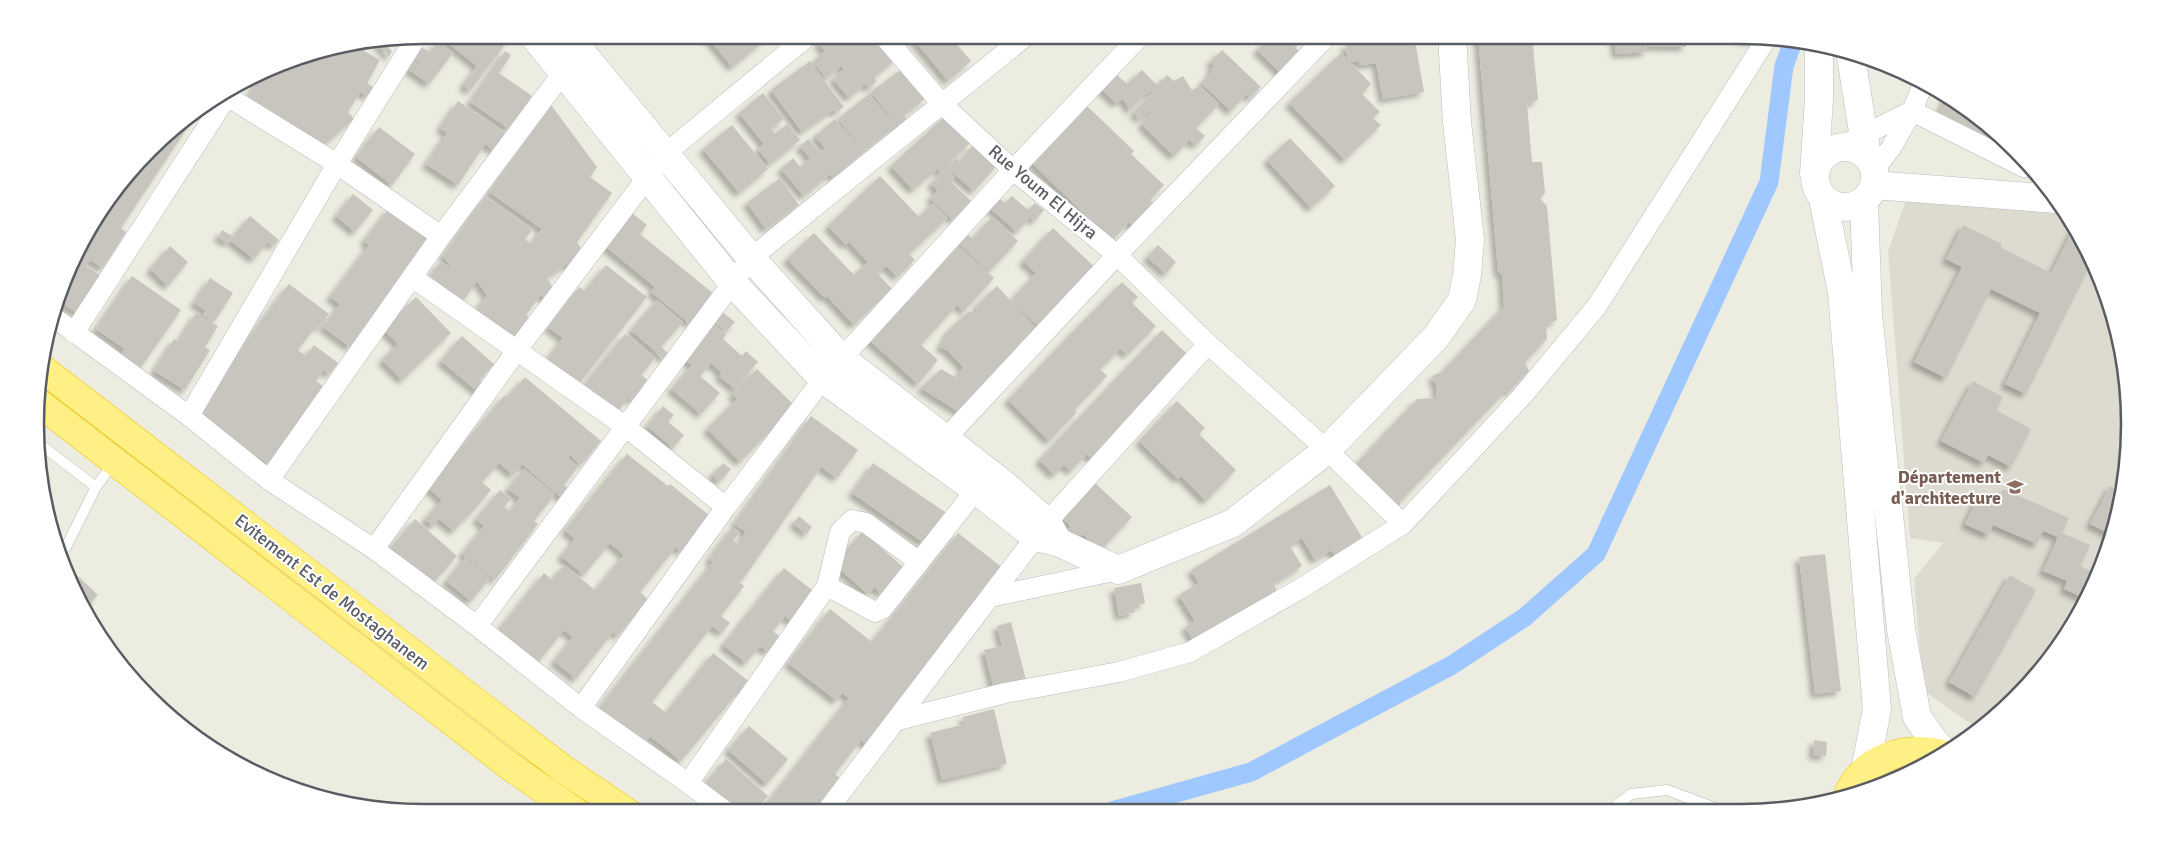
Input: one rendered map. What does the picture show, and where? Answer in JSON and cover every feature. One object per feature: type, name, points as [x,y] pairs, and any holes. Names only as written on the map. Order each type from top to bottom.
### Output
[{"type":"highway","name":"Evitement Est de Mostaghanem","points":[[47,373],[555,763],[615,804]]},
{"type":"highway","name":"Evitement Est de Mostaghanem","points":[[45,408],[560,804]]},
{"type":"highway","points":[[1853,787],[1865,771],[1883,758],[1904,751],[1934,751]]},
{"type":"street","points":[[189,416],[337,164],[412,44]]},
{"type":"street","points":[[553,44],[570,52],[665,154],[751,258],[841,358],[937,447],[1047,534]]},
{"type":"street","points":[[374,549],[517,350],[665,154],[798,44]]},
{"type":"street","name":"Rue Youm El Hijra","points":[[891,44],[942,104],[1013,170],[1117,255],[1208,344],[1327,450],[1403,524]]},
{"type":"street","points":[[477,626],[751,258],[1016,44]]},
{"type":"street","points":[[581,708],[726,507],[823,379],[1013,170],[1133,44]]},
{"type":"street","points":[[937,447],[1117,255],[1319,44]]},
{"type":"street","points":[[990,597],[1118,570],[1233,523],[1327,450],[1436,337],[1462,300],[1467,275],[1470,240],[1458,122],[1453,44]]},
{"type":"street","points":[[898,720],[1005,694],[1119,672],[1190,652],[1306,586],[1403,524],[1524,394],[1597,306],[1749,70],[1763,45]]},
{"type":"street","points":[[570,52],[647,176],[732,282],[823,379],[937,447],[976,490],[1047,534],[1118,570]]},
{"type":"street","points":[[269,480],[570,52]]},
{"type":"street","points":[[1819,52],[1819,186],[1842,292],[1877,709],[1865,771]]},
{"type":"street","points":[[1851,61],[1868,169],[1868,314],[1901,629],[1917,717],[1939,748]]},
{"type":"street","points":[[1868,169],[1891,148],[1912,111],[1921,89]]},
{"type":"street","points":[[234,95],[441,236]]},
{"type":"street","points":[[74,333],[220,104]]},
{"type":"street","points":[[1868,169],[1858,150],[1849,147],[1838,147],[1822,156],[1819,186],[1830,204],[1847,207],[1868,169],[1912,111]]},
{"type":"street","points":[[1912,111],[2013,158]]},
{"type":"street","points":[[1868,169],[2008,196],[2047,198]]},
{"type":"street","points":[[2008,196],[2023,169]]},
{"type":"street","points":[[412,277],[626,427],[726,507]]},
{"type":"street","points":[[58,321],[189,416],[269,480],[374,549],[477,626],[581,708],[716,804]]},
{"type":"street","points":[[832,804],[990,597],[1047,534],[1208,344]]},
{"type":"street","points":[[827,586],[875,612],[882,608],[976,490]]},
{"type":"street","points":[[688,783],[827,586],[840,532],[852,520],[866,523],[919,562]]},
{"type":"lane","points":[[45,448],[96,487]]},
{"type":"lane","points":[[66,547],[96,487],[114,461]]},
{"type":"lane","points":[[1618,804],[1632,794],[1666,790],[1704,804]]},
{"type":"shaded area","name":"Département d'architecture","points":[[1906,200],[2055,210],[2082,256],[2092,278],[2101,302],[2114,350],[2118,374],[2121,424],[2118,474],[2108,522],[2092,570],[2070,614],[2043,655],[2010,693],[1973,725],[1923,690],[1914,579],[1943,543],[1910,538],[1888,251]]},
{"type":"building","points":[[436,44],[442,44],[453,53],[429,84],[408,69],[414,61],[420,65],[421,63],[413,59],[420,47],[429,51],[426,57]]},
{"type":"building","points":[[449,44],[505,44],[470,91],[463,85],[477,66]]},
{"type":"building","points":[[713,44],[760,44],[732,67]]},
{"type":"building","points":[[819,44],[884,44],[896,59],[874,77],[877,81],[869,88],[865,84],[849,98],[833,79],[844,69],[841,66],[826,78],[813,62],[825,51]]},
{"type":"building","points":[[917,44],[957,44],[971,61],[948,81]]},
{"type":"building","points":[[1263,44],[1298,44],[1295,47],[1303,55],[1283,75],[1257,50]]},
{"type":"building","points":[[1416,44],[1424,92],[1383,99],[1376,63],[1360,65],[1359,61],[1350,62],[1371,84],[1362,94],[1380,112],[1373,118],[1381,125],[1345,160],[1289,103],[1341,53],[1348,60],[1345,45]]},
{"type":"building","points":[[1479,44],[1533,44],[1538,100],[1527,104],[1532,162],[1542,162],[1545,193],[1540,199],[1547,206],[1557,320],[1546,325],[1547,339],[1525,362],[1529,371],[1508,393],[1506,391],[1400,502],[1400,505],[1394,507],[1371,485],[1370,477],[1364,484],[1354,466],[1417,399],[1437,398],[1436,385],[1432,376],[1442,372],[1504,306],[1502,275],[1498,271]]},
{"type":"building","points":[[1615,44],[1646,44],[1647,52],[1616,54]]},
{"type":"building","points":[[1647,44],[1686,44],[1686,47],[1647,46]]},
{"type":"building","points":[[387,46],[392,51],[389,57],[380,47]]},
{"type":"building","points":[[361,49],[380,60],[367,83],[373,87],[368,96],[360,92],[348,112],[354,119],[324,145],[246,102],[256,83],[302,64]]},
{"type":"building","points":[[1222,50],[1261,87],[1250,98],[1246,94],[1231,111],[1201,83],[1212,72],[1210,70],[1214,66],[1210,62]]},
{"type":"building","points":[[505,51],[511,55],[499,73],[532,96],[509,129],[470,102]]},
{"type":"building","points":[[810,61],[844,107],[835,113],[833,110],[802,132],[771,90]]},
{"type":"building","points":[[903,68],[926,98],[904,115],[910,123],[900,130],[871,92]]},
{"type":"building","points":[[1142,70],[1157,85],[1167,75],[1174,81],[1183,76],[1192,90],[1200,86],[1219,104],[1196,128],[1205,136],[1196,145],[1189,140],[1174,156],[1142,123],[1157,107],[1138,119],[1134,112],[1157,88],[1144,95],[1130,110],[1123,99],[1116,103],[1100,88],[1115,73],[1127,84]]},
{"type":"building","points":[[763,93],[784,119],[771,129],[775,134],[787,124],[800,140],[770,164],[758,149],[764,144],[739,113]]},
{"type":"building","points":[[869,94],[896,126],[864,151],[838,119]]},
{"type":"building","points":[[458,101],[506,134],[495,151],[485,144],[458,185],[426,164],[447,133],[440,128]]},
{"type":"building","points":[[1084,103],[1134,151],[1131,154],[1164,185],[1150,200],[1157,207],[1136,229],[1129,222],[1112,241],[1029,160]]},
{"type":"building","points":[[1943,103],[1972,122],[2001,146],[1936,121]]},
{"type":"building","points":[[551,105],[597,167],[590,177],[612,193],[577,242],[582,250],[571,267],[567,264],[547,278],[554,289],[547,299],[540,295],[526,315],[529,318],[510,345],[471,317],[487,295],[477,281],[461,304],[438,288],[430,277],[441,261],[453,270],[443,256],[485,196],[532,230],[525,239],[531,244],[542,229],[489,192]]},
{"type":"building","points":[[945,116],[970,143],[940,172],[937,169],[913,190],[891,166]]},
{"type":"building","points":[[835,119],[864,152],[834,178],[830,174],[804,196],[781,169],[793,158],[800,167],[810,158],[800,146],[808,139],[820,152],[825,148],[815,136]]},
{"type":"building","points":[[189,125],[121,228],[126,232],[103,268],[90,260],[86,266],[103,277],[79,314],[63,304],[73,278],[95,234],[122,193],[138,173],[173,138]]},
{"type":"building","points":[[732,125],[768,169],[739,193],[703,149]]},
{"type":"building","points":[[379,127],[415,154],[392,185],[356,157]]},
{"type":"building","points":[[1290,138],[1335,186],[1311,208],[1267,160]]},
{"type":"building","points":[[974,144],[998,164],[974,191],[947,168],[956,158],[960,161]]},
{"type":"building","points":[[946,168],[955,177],[951,182],[971,201],[953,220],[930,198],[938,190],[931,184]]},
{"type":"building","points":[[880,176],[919,217],[933,203],[948,218],[909,254],[915,260],[897,277],[886,266],[878,274],[892,289],[854,325],[827,296],[825,298],[787,259],[814,233],[854,275],[868,262],[849,242],[846,245],[828,226]]},
{"type":"building","points":[[780,178],[799,205],[766,229],[747,203]]},
{"type":"building","points":[[353,194],[373,210],[355,232],[336,216]]},
{"type":"building","points":[[1012,196],[1028,210],[1035,203],[1044,210],[1034,221],[1030,217],[1017,232],[990,208],[999,198],[1005,203]]},
{"type":"building","points":[[389,208],[430,239],[350,347],[323,327],[340,304],[330,297],[369,245],[364,241]]},
{"type":"building","points":[[632,213],[647,225],[640,234],[714,294],[690,324],[651,292],[655,287],[605,246]]},
{"type":"building","points":[[250,216],[279,240],[274,246],[268,242],[254,259],[230,240]]},
{"type":"building","points":[[992,217],[1018,241],[989,272],[959,244],[968,235],[972,239]]},
{"type":"building","points":[[1963,225],[2002,244],[2000,247],[2051,273],[2070,234],[2088,269],[2026,394],[2005,384],[2040,313],[1991,289],[1946,378],[1914,362],[1962,267],[1946,259]]},
{"type":"building","points":[[1053,228],[1100,272],[1042,330],[1011,300],[1036,273],[1023,261]]},
{"type":"building","points":[[222,230],[232,236],[228,243],[218,237]]},
{"type":"building","points":[[1158,245],[1176,262],[1166,274],[1147,257]]},
{"type":"building","points":[[170,246],[188,262],[168,286],[150,269]]},
{"type":"building","points":[[958,246],[994,278],[964,311],[957,305],[921,345],[938,360],[918,384],[868,339],[906,298],[909,301]]},
{"type":"building","points":[[606,265],[647,297],[578,385],[547,360],[563,338],[548,327],[579,287],[585,291]]},
{"type":"building","points":[[132,276],[181,310],[139,370],[120,356],[125,349],[96,329]]},
{"type":"building","points":[[210,278],[233,293],[214,322],[203,315],[206,311],[194,303]]},
{"type":"building","points":[[1122,282],[1138,297],[1132,303],[1156,326],[1127,355],[1088,317]]},
{"type":"building","points":[[289,284],[329,314],[318,328],[316,326],[298,350],[306,356],[314,345],[338,363],[330,374],[324,370],[316,381],[324,387],[268,464],[195,410]]},
{"type":"building","points":[[997,286],[1036,328],[1019,344],[1024,350],[959,412],[921,388],[941,369],[957,378],[963,367],[948,351],[940,347],[949,330],[969,311],[974,314],[979,303]]},
{"type":"building","points":[[416,297],[451,333],[402,380],[382,360],[398,344],[383,329]]},
{"type":"building","points":[[657,300],[683,322],[661,347],[668,353],[664,359],[631,330]]},
{"type":"building","points":[[721,311],[735,322],[726,332],[713,321]]},
{"type":"building","points":[[196,313],[218,326],[205,347],[210,350],[185,390],[154,371],[174,339],[178,342]]},
{"type":"building","points":[[1087,317],[1120,349],[1100,369],[1107,376],[1074,410],[1077,412],[1049,441],[1008,400]]},
{"type":"building","points":[[713,323],[726,335],[723,339],[742,356],[746,351],[758,362],[735,389],[719,376],[722,373],[711,363],[700,376],[720,393],[701,414],[671,389],[692,365],[683,358]]},
{"type":"building","points":[[1162,330],[1187,354],[1155,397],[1151,392],[1093,460],[1087,454],[1071,471],[1064,465],[1054,475],[1039,460]]},
{"type":"building","points":[[625,334],[655,358],[641,375],[649,381],[633,400],[629,397],[615,414],[582,388]]},
{"type":"building","points":[[462,336],[494,364],[480,380],[485,385],[478,392],[441,361]]},
{"type":"building","points":[[757,369],[795,406],[740,462],[707,429],[737,399],[732,394]]},
{"type":"building","points":[[525,377],[601,441],[581,465],[570,455],[568,458],[578,467],[564,485],[570,490],[563,499],[522,464],[513,475],[499,463],[482,482],[491,490],[454,531],[439,519],[433,526],[425,519],[442,500],[427,487],[505,395],[507,397]]},
{"type":"building","points":[[1973,381],[2003,397],[1996,410],[2031,429],[2011,467],[1988,455],[1984,463],[1941,441]]},
{"type":"building","points":[[1177,401],[1205,428],[1199,434],[1236,470],[1206,501],[1181,476],[1178,479],[1139,441]]},
{"type":"building","points":[[663,406],[674,415],[668,422],[684,435],[673,448],[647,426]]},
{"type":"building","points":[[811,416],[858,450],[837,478],[821,467],[741,582],[718,566],[744,586],[721,616],[730,623],[722,633],[712,626],[652,702],[666,713],[713,653],[751,683],[743,693],[740,690],[681,761],[650,736],[644,743],[599,708],[713,562],[709,559],[732,527],[740,532],[733,541],[738,544],[746,532],[734,524]]},
{"type":"building","points":[[627,454],[668,486],[670,484],[710,516],[681,552],[676,547],[640,592],[648,599],[618,636],[613,632],[576,679],[554,661],[573,637],[564,630],[533,669],[493,637],[544,573],[552,580],[564,565],[595,590],[624,555],[610,543],[584,575],[561,556],[575,539],[565,530]]},
{"type":"building","points":[[723,463],[731,469],[719,482],[712,475]]},
{"type":"building","points":[[873,463],[945,512],[924,543],[852,493]]},
{"type":"building","points":[[524,469],[555,494],[534,521],[538,524],[495,580],[462,554],[484,526],[476,519],[500,490],[511,499],[504,507],[510,511],[520,498],[508,489]]},
{"type":"building","points":[[1095,483],[1132,517],[1100,551],[1083,534],[1074,543],[1064,533],[1071,526],[1062,518]]},
{"type":"building","points":[[1330,485],[1365,542],[1337,559],[1331,550],[1315,560],[1302,538],[1290,546],[1302,566],[1273,584],[1279,594],[1196,645],[1185,627],[1195,621],[1179,595],[1199,583],[1191,570]]},
{"type":"building","points":[[2110,486],[2116,489],[2105,532],[2090,524]]},
{"type":"building","points":[[2003,489],[2069,518],[2062,533],[2090,545],[2080,566],[2091,571],[2080,596],[2064,589],[2067,581],[2043,571],[2058,537],[2043,531],[2037,544],[1993,525],[1989,535],[1965,524],[1977,499],[1995,506]]},
{"type":"building","points":[[799,516],[812,527],[806,534],[793,523]]},
{"type":"building","points":[[415,519],[457,556],[433,583],[391,547]]},
{"type":"building","points":[[863,531],[904,568],[881,594],[874,587],[868,594],[834,564]]},
{"type":"building","points":[[958,533],[1008,572],[870,747],[861,740],[835,774],[842,780],[823,804],[766,804],[849,698],[842,693],[837,701],[788,663],[830,609],[872,642]]},
{"type":"building","points":[[1825,554],[1841,691],[1815,694],[1799,557]]},
{"type":"building","points":[[465,558],[490,578],[471,601],[446,581]]},
{"type":"building","points":[[784,568],[817,594],[793,623],[785,616],[773,631],[780,637],[768,652],[760,646],[746,663],[723,645]]},
{"type":"building","points":[[74,572],[98,595],[90,604]]},
{"type":"building","points":[[2010,575],[2036,590],[1975,697],[1949,682]]},
{"type":"building","points":[[1141,583],[1145,603],[1133,606],[1135,612],[1119,616],[1114,588]]},
{"type":"building","points":[[1011,622],[1027,684],[995,693],[984,650],[1002,646],[997,626]]},
{"type":"building","points":[[994,709],[1007,764],[942,780],[930,733],[965,724],[963,717]]},
{"type":"building","points":[[749,726],[788,759],[767,784],[728,750]]},
{"type":"building","points":[[1814,740],[1827,742],[1826,756],[1813,755]]},
{"type":"building","points":[[726,759],[768,796],[761,804],[730,804],[705,783]]},
{"type":"waterway","points":[[1137,804],[1251,772],[1452,665],[1525,617],[1596,554],[1769,182],[1784,66],[1791,47]]},
{"type":"place","name":"Département d'architecture","points":[[2015,487]]}]
